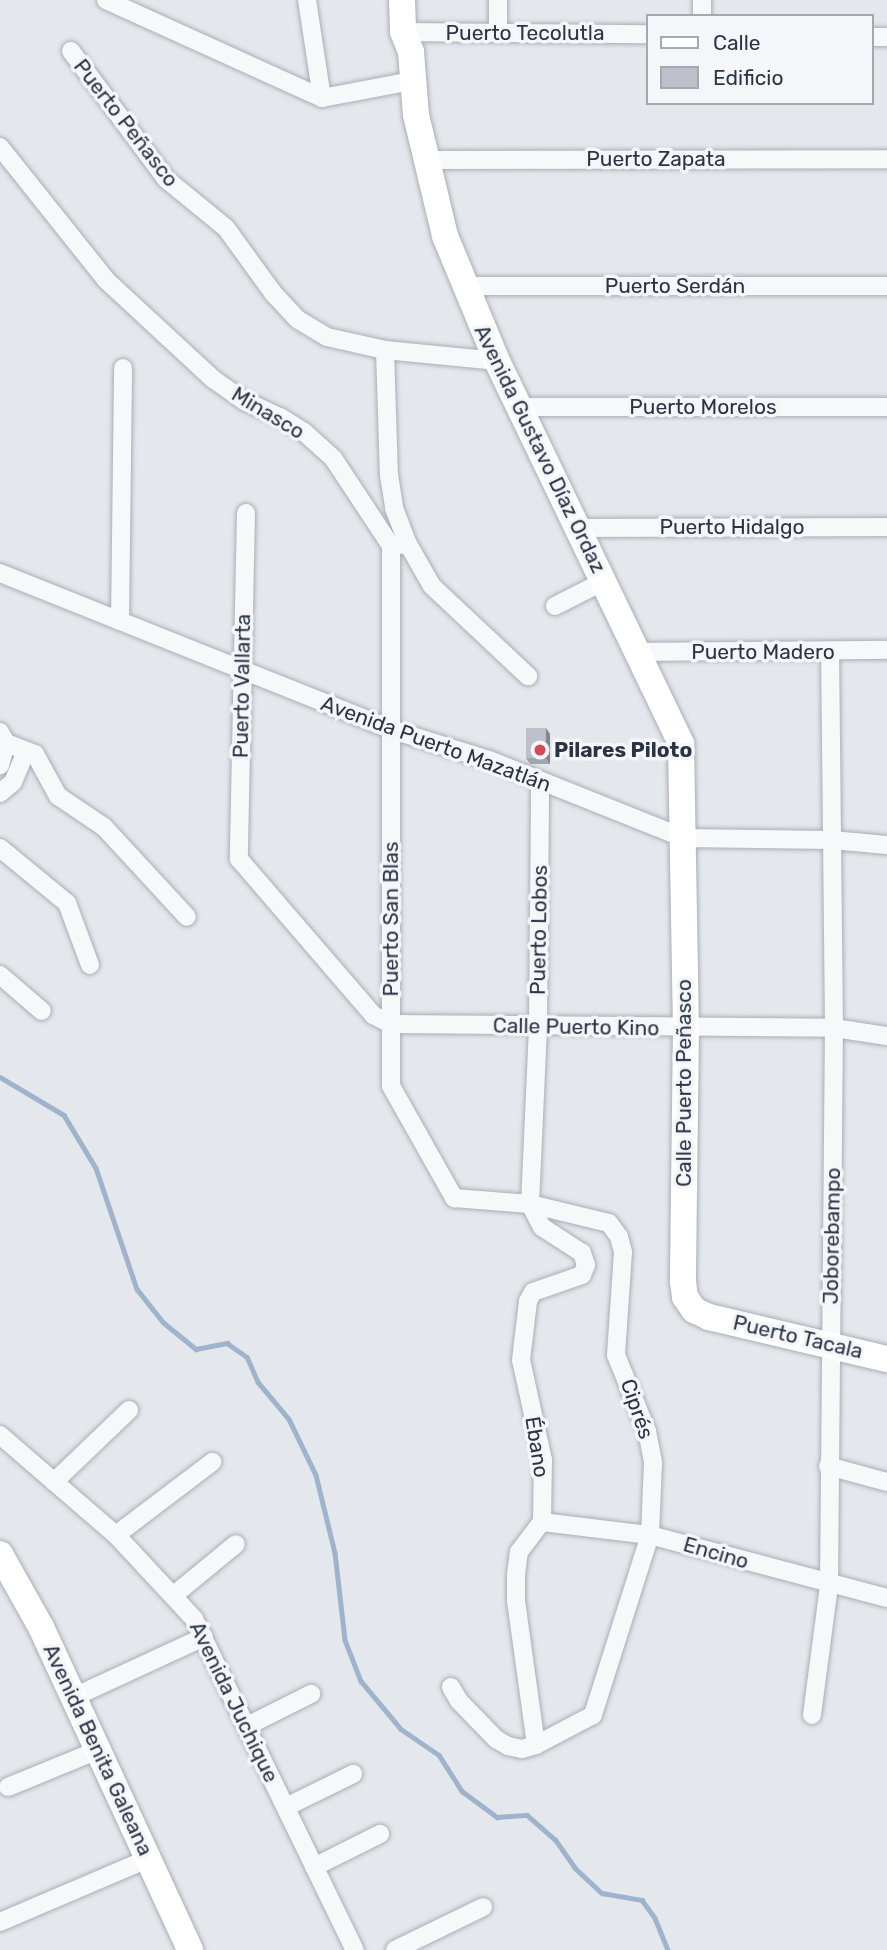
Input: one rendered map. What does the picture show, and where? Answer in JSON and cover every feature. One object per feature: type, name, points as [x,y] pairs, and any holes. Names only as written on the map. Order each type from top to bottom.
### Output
[{"type":"street","points":[[106,0],[322,97],[412,81]]},
{"type":"street","points":[[307,0],[322,97]]},
{"type":"street","name":"Avenida Gustavo Díaz Ordaz","points":[[402,0],[410,39],[412,81],[426,160],[445,236],[497,361],[681,744],[684,838]]},
{"type":"street","name":"Avenida Gustavo Díaz Ordaz","points":[[410,39],[418,0]]},
{"type":"street","points":[[498,0],[498,33]]},
{"type":"street","name":"Puerto Tecolutla","points":[[410,39],[498,33],[646,34]]},
{"type":"street","name":"Puerto Peñasco","points":[[71,51],[166,179],[226,228],[273,293],[297,319],[327,337],[385,350],[497,361]]},
{"type":"street","name":"Minasco","points":[[0,147],[79,250],[188,359],[245,401],[280,416],[304,432],[333,458],[432,586],[527,676]]},
{"type":"street","name":"Puerto Zapata","points":[[426,160],[887,159]]},
{"type":"street","name":"Puerto Serdán","points":[[464,286],[887,286]]},
{"type":"street","points":[[385,350],[389,475],[400,545]]},
{"type":"street","points":[[120,621],[123,368]]},
{"type":"street","name":"Puerto Morelos","points":[[519,407],[887,407]]},
{"type":"street","name":"Puerto Vallarta","points":[[246,513],[239,859],[373,1016],[391,1024]]},
{"type":"street","name":"Puerto Hidalgo","points":[[577,527],[887,527]]},
{"type":"street","name":"Puerto San Blas","points":[[400,545],[390,729],[391,1086],[454,1198],[530,1204]]},
{"type":"street","name":"Avenida Puerto Mazatlán","points":[[0,573],[390,729],[489,760],[684,838],[832,840],[887,845]]},
{"type":"street","points":[[555,606],[604,581]]},
{"type":"street","name":"Puerto Madero","points":[[639,652],[887,650]]},
{"type":"street","name":"Joborebampo","points":[[812,1715],[829,1585],[834,1028],[830,652]]},
{"type":"street","points":[[0,765],[3,737],[35,754],[58,796],[104,827],[187,917]]},
{"type":"street","points":[[0,793],[13,782],[26,751]]},
{"type":"street","name":"Puerto Lobos","points":[[530,1204],[538,1027],[540,781]]},
{"type":"street","name":"Calle Puerto Peñasco","points":[[684,838],[686,1028],[682,1281],[685,1297],[694,1310],[709,1317]]},
{"type":"street","points":[[0,848],[67,903],[90,965]]},
{"type":"street","points":[[0,975],[42,1011]]},
{"type":"street","name":"Calle Puerto Kino","points":[[391,1024],[834,1028],[887,1036]]},
{"type":"street","name":"Ébano","points":[[530,1204],[542,1227],[582,1252],[586,1265],[582,1275],[533,1292],[528,1301],[521,1360],[543,1460],[542,1522]]},
{"type":"street","name":"Ciprés","points":[[530,1204],[609,1223],[619,1237],[623,1252],[617,1354],[647,1431],[653,1464],[650,1535],[593,1715],[536,1745]]},
{"type":"street","name":"Puerto Tacala","points":[[709,1317],[831,1343],[887,1359]]},
{"type":"street","points":[[54,1482],[129,1410]]},
{"type":"street","name":"Avenida Juchique","points":[[0,1435],[116,1535],[194,1619],[355,1950]]},
{"type":"street","points":[[116,1535],[212,1462]]},
{"type":"street","points":[[828,1466],[887,1482]]},
{"type":"street","points":[[451,1687],[459,1701],[496,1739],[508,1746],[522,1749],[536,1745],[516,1601],[516,1575],[519,1552],[542,1522]]},
{"type":"street","name":"Encino","points":[[542,1522],[650,1535],[829,1585],[887,1598]]},
{"type":"street","points":[[174,1595],[236,1544]]},
{"type":"street","name":"Avenida Benita Galeana","points":[[0,1554],[41,1627],[190,1950]]},
{"type":"street","points":[[74,1697],[204,1637]]},
{"type":"street","points":[[247,1726],[311,1695]]},
{"type":"street","points":[[8,1787],[98,1750]]},
{"type":"street","points":[[286,1807],[353,1774]]},
{"type":"street","points":[[314,1867],[380,1834]]},
{"type":"street","points":[[0,1922],[148,1859]]},
{"type":"street","points":[[395,1950],[484,1907]]},
{"type":"building","points":[[526,728],[546,728],[546,758],[526,758]]},
{"type":"waterway","points":[[0,1077],[64,1115],[96,1168],[137,1289],[163,1322],[196,1349],[227,1343],[247,1357],[258,1382],[289,1419],[316,1475],[335,1553],[345,1640],[361,1681],[401,1729],[439,1755],[462,1791],[497,1817],[527,1815],[555,1839],[575,1868],[602,1893],[642,1900],[655,1918],[668,1950]]},
{"type":"place","name":"Pilares Piloto","points":[[540,750]]}]
